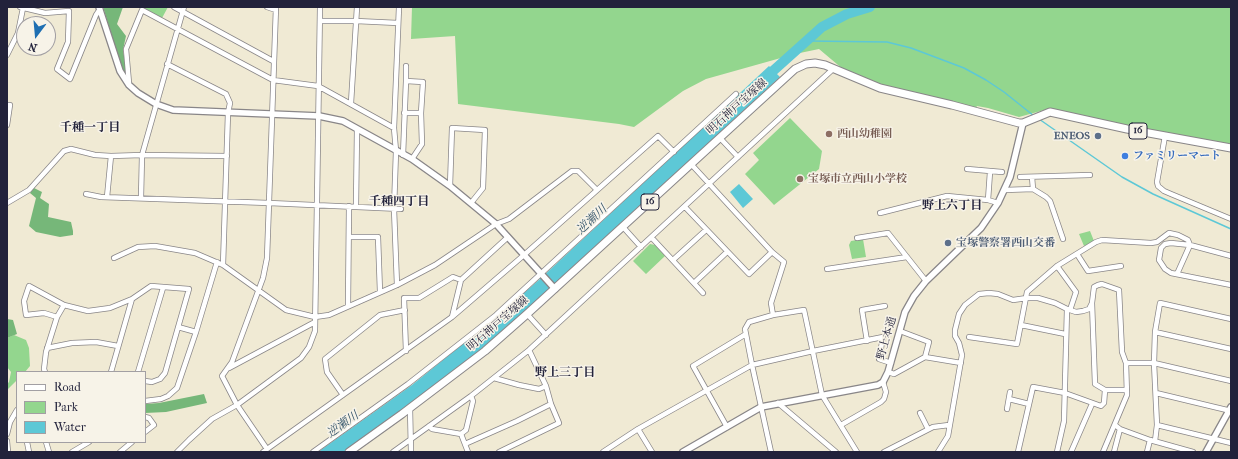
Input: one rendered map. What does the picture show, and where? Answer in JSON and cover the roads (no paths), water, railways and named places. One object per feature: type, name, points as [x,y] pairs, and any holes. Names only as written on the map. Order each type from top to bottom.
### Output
[{"type":"main road","name":"明石神戸宝塚線","points":[[349,452],[485,351],[555,289],[795,69],[806,64],[815,63],[825,65],[888,91],[1023,123]]},
{"type":"main road","name":"16","points":[[1023,123],[1050,112],[1231,148]]},
{"type":"street","points":[[7,55],[18,33],[22,7],[45,13],[69,11],[68,42],[56,69],[70,79],[100,8]]},
{"type":"street","points":[[45,13],[46,7]]},
{"type":"street","points":[[174,7],[183,9],[273,61]]},
{"type":"street","points":[[267,7],[276,8],[272,80],[270,203],[267,258],[259,291],[232,362],[222,376],[236,405],[265,450],[452,317],[658,136],[674,152]]},
{"type":"street","points":[[177,452],[212,419],[236,405],[301,358],[309,346],[315,331],[320,7]]},
{"type":"street","points":[[351,103],[357,7]]},
{"type":"street","points":[[397,285],[394,209],[396,151],[394,128],[399,7]]},
{"type":"street","points":[[100,8],[120,71],[129,84],[138,93],[156,104],[173,110],[319,116],[343,120],[412,159],[450,186],[496,224],[555,289]]},
{"type":"street","points":[[141,198],[142,155],[183,9]]},
{"type":"street","points":[[129,84],[126,49],[142,10],[272,80],[318,86],[394,128]]},
{"type":"street","points":[[320,21],[398,23]]},
{"type":"street","points":[[167,64],[226,94],[230,103],[228,113],[223,265]]},
{"type":"street","points":[[403,155],[406,66]]},
{"type":"street","points":[[393,452],[471,396],[529,350],[652,238],[833,69]]},
{"type":"street","points":[[406,81],[423,82],[422,144],[412,159]]},
{"type":"street","points":[[313,452],[408,384],[496,315],[736,94]]},
{"type":"street","points":[[7,105],[10,105],[7,125]]},
{"type":"street","points":[[404,112],[422,113]]},
{"type":"street","name":"野上本通","points":[[883,382],[891,363],[905,312],[909,304],[926,281],[980,228],[998,203],[1005,190],[1014,166],[1023,123]]},
{"type":"street","points":[[450,186],[452,128],[485,130],[483,188],[471,203]]},
{"type":"street","points":[[356,206],[357,129]]},
{"type":"street","points":[[1165,136],[1157,182],[1158,186],[1164,191],[1231,219]]},
{"type":"street","points":[[720,138],[738,157]]},
{"type":"street","points":[[7,203],[29,190],[64,151],[71,149],[95,155],[111,156],[227,156]]},
{"type":"street","points":[[107,197],[111,156]]},
{"type":"street","points":[[691,164],[772,252],[784,262],[771,303],[773,315]]},
{"type":"street","points":[[967,169],[1002,172]]},
{"type":"street","points":[[227,369],[315,319],[329,315],[397,285],[435,265],[496,224],[509,219],[572,171],[578,171],[597,190]]},
{"type":"street","points":[[988,200],[990,172]]},
{"type":"street","points":[[1020,177],[1090,175]]},
{"type":"street","points":[[1032,177],[1033,189]]},
{"type":"street","points":[[1005,190],[1033,189],[1050,201],[1064,239]]},
{"type":"street","points":[[86,194],[100,197],[356,206],[401,209]]},
{"type":"street","points":[[880,213],[947,196],[988,200],[998,203]]},
{"type":"street","points":[[348,206],[348,306]]},
{"type":"street","points":[[685,207],[726,252],[749,274],[772,252]]},
{"type":"street","points":[[622,227],[641,247]]},
{"type":"street","points":[[673,260],[706,230]]},
{"type":"street","points":[[857,238],[888,233],[926,281]]},
{"type":"street","points":[[969,337],[1017,344],[1027,292],[1057,266],[1102,240],[1151,243],[1157,242],[1169,233],[1178,235],[1188,240],[1190,246],[1177,274]]},
{"type":"street","points":[[349,237],[378,237],[380,292]]},
{"type":"street","points":[[452,317],[461,280],[508,237]]},
{"type":"street","points":[[652,238],[703,293]]},
{"type":"street","points":[[1231,256],[1171,243],[1165,244],[1161,248],[1159,260],[1161,265],[1168,272],[1231,286]]},
{"type":"street","points":[[114,258],[138,247],[154,246],[195,254],[223,265],[286,310],[315,319]]},
{"type":"street","points":[[694,283],[726,252]]},
{"type":"street","points":[[1077,254],[1088,271],[1121,266]]},
{"type":"street","points":[[827,269],[907,257]]},
{"type":"street","points":[[146,401],[161,399],[168,396],[177,388],[217,262]]},
{"type":"street","points":[[1057,266],[1076,292],[1068,310],[1065,334],[1064,421],[1057,452]]},
{"type":"street","points":[[406,351],[404,298],[419,298],[453,277],[461,280]]},
{"type":"street","points":[[1103,452],[1127,395],[1126,363],[1122,352],[1119,290],[1098,284],[1092,290],[1095,384],[1105,390],[1126,390]]},
{"type":"street","points":[[57,317],[44,313],[26,315],[24,301],[29,286],[64,306],[88,311],[110,308],[132,299],[151,286],[189,289],[165,373],[160,379],[152,382],[146,381]]},
{"type":"street","points":[[138,371],[164,288]]},
{"type":"street","points":[[938,452],[948,436],[962,355],[959,343],[955,336],[955,330],[959,314],[965,305],[979,294],[989,293],[998,294],[1013,300],[1038,298],[1055,303],[1068,310],[1083,311],[1089,308],[1092,303]]},
{"type":"street","points":[[111,371],[132,299]]},
{"type":"street","points":[[1147,452],[1157,425],[1154,363],[1155,332],[1160,303],[1231,319]]},
{"type":"street","points":[[45,371],[47,348],[57,317],[64,306]]},
{"type":"street","points":[[867,341],[862,310],[886,306]]},
{"type":"street","points":[[343,395],[327,372],[325,359],[380,315],[405,310]]},
{"type":"street","points":[[771,452],[745,329],[748,322],[773,315],[804,310],[822,395],[857,452]]},
{"type":"street","points":[[527,314],[546,335]]},
{"type":"street","points":[[1021,325],[1065,334]]},
{"type":"street","points":[[178,327],[196,332]]},
{"type":"street","points":[[900,331],[929,342],[925,357]]},
{"type":"street","points":[[1155,332],[1231,349]]},
{"type":"street","points":[[727,427],[693,366],[746,334]]},
{"type":"street","points":[[603,452],[638,429],[752,365],[813,351],[883,338],[879,359],[891,363]]},
{"type":"street","points":[[47,348],[72,343],[96,342],[118,346]]},
{"type":"street","points":[[500,452],[559,424],[546,386],[529,350]]},
{"type":"street","points":[[888,372],[894,374],[925,357],[961,363]]},
{"type":"street","points":[[1126,363],[1154,363],[1231,381]]},
{"type":"street","points":[[494,378],[539,389],[546,386]]},
{"type":"street","points":[[683,452],[761,407],[878,385],[883,382],[886,392],[884,399],[841,425]]},
{"type":"street","points":[[1018,452],[1033,387],[1065,393],[1101,406],[1103,405],[1105,390]]},
{"type":"street","points":[[1007,409],[1010,392]]},
{"type":"street","points":[[1156,393],[1230,410],[1206,452]]},
{"type":"street","points":[[429,426],[432,428],[461,434],[468,429],[474,401],[471,396]]},
{"type":"street","points":[[1009,399],[1029,404]]},
{"type":"street","points":[[778,403],[836,452]]},
{"type":"street","points":[[465,444],[551,404]]},
{"type":"street","points":[[1071,452],[1092,404]]},
{"type":"street","points":[[410,408],[411,452]]},
{"type":"street","points":[[7,434],[10,422],[16,412]]},
{"type":"street","points":[[920,413],[928,429]]},
{"type":"street","points":[[146,417],[149,418],[154,425],[146,431]]},
{"type":"street","points":[[884,452],[928,429],[949,425]]},
{"type":"street","points":[[1115,425],[1120,429],[1175,450],[1193,452]]},
{"type":"street","points":[[1157,425],[1212,440],[1231,443]]},
{"type":"street","points":[[638,429],[652,452]]},
{"type":"street","points":[[1114,452],[1120,429]]},
{"type":"street","points":[[461,434],[468,452]]},
{"type":"street","points":[[7,441],[8,452]]},
{"type":"street","points":[[72,452],[87,443]]},
{"type":"street","points":[[120,452],[131,443]]},
{"type":"water","points":[[769,66],[780,77],[550,290],[466,362],[344,452],[318,452],[412,385],[495,318],[540,279]]},
{"type":"water","points":[[739,184],[753,199],[743,208],[730,192]]},
{"type":"waterway","name":"逆瀬川","points":[[764,79],[822,27],[847,14],[870,7]]},
{"type":"waterway","points":[[808,41],[887,42],[911,48],[964,68],[986,80],[1034,116]]},
{"type":"waterway","points":[[1039,119],[1122,177],[1153,194],[1231,229]]},
{"type":"place","name":"西山幼稚園","points":[[829,134]]},
{"type":"place","name":"ENEOS","points":[[1098,136]]},
{"type":"place","name":"ファミリーマート","points":[[1125,156]]},
{"type":"place","name":"宝塚市立西山小学校","points":[[800,179]]},
{"type":"place","name":"宝塚警察署西山交番","points":[[948,243]]},
{"type":"district","name":"千種一丁目","points":[[90,128]]},
{"type":"district","name":"千種四丁目","points":[[399,202]]},
{"type":"district","name":"野上六丁目","points":[[952,206]]},
{"type":"district","name":"野上三丁目","points":[[565,373]]}]
